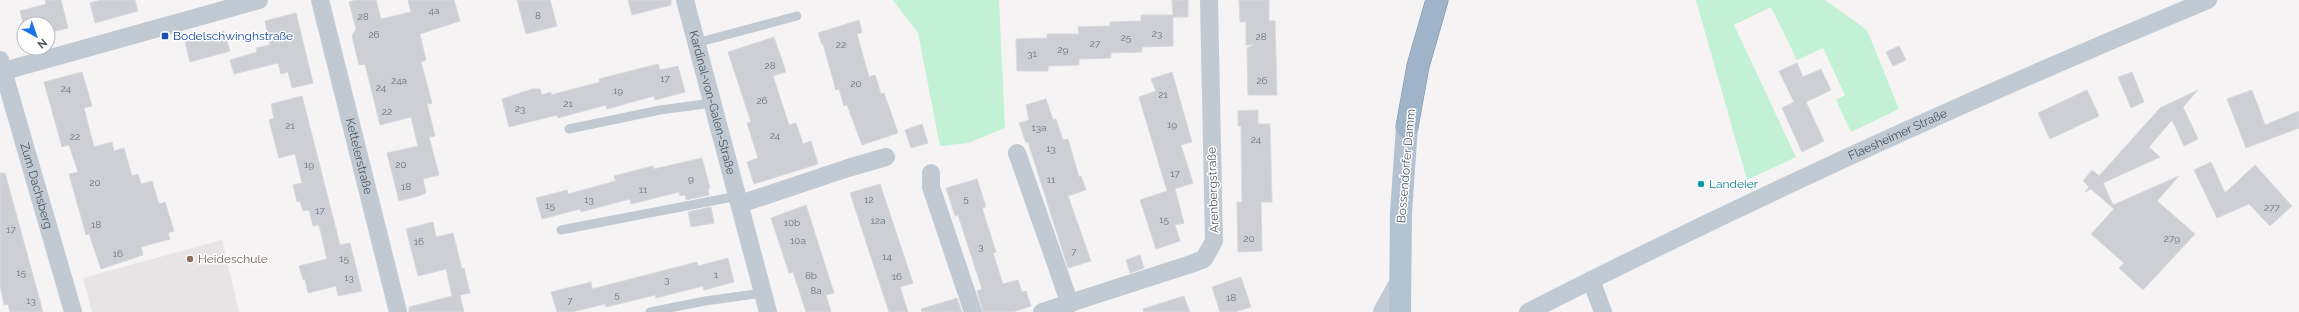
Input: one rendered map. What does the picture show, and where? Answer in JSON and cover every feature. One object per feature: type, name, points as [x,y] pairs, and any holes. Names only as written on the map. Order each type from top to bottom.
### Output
[{"type":"highway","name":"Bossendorfer Damm","points":[[1407,127],[1418,66],[1438,0]]},
{"type":"main road","name":"Bossendorfer Damm","points":[[1400,312],[1401,212],[1407,127]]},
{"type":"main road","points":[[1384,312],[1400,285]]},
{"type":"street","points":[[2,65],[225,4],[259,0]]},
{"type":"street","name":"Kettelerstraße","points":[[320,0],[398,312]]},
{"type":"street","name":"Kardinal-von-Galen-Straße","points":[[685,0],[768,312]]},
{"type":"street","name":"Arenbergstraße","points":[[1042,312],[1204,259],[1214,241],[1209,0]]},
{"type":"street","name":"Flaesheimer Straße","points":[[1528,312],[1683,234],[1992,91],[2208,0]]},
{"type":"street","name":"Zum Dachsberg","points":[[2,65],[73,312]]},
{"type":"street","points":[[1017,153],[1070,304]]},
{"type":"street","points":[[739,200],[886,157]]},
{"type":"street","points":[[931,174],[931,187],[973,312]]},
{"type":"street","points":[[1591,280],[1603,312]]},
{"type":"lane","points":[[696,44],[797,16]]},
{"type":"lane","points":[[569,129],[660,110],[712,103]]},
{"type":"lane","points":[[561,230],[739,200]]},
{"type":"lane","points":[[650,312],[705,301],[763,293]]},
{"type":"shaded area","name":"Heideschule","points":[[222,240],[239,312],[92,312],[83,278]]},
{"type":"green space","points":[[893,0],[999,0],[1005,128],[968,143],[940,146],[918,33]]},
{"type":"green space","points":[[1696,0],[1825,0],[1867,30],[1899,109],[1851,132],[1836,100],[1845,95],[1823,48],[1797,60],[1771,7],[1734,25],[1796,157],[1747,180]]},
{"type":"building","points":[[45,0],[61,0],[68,28],[56,31],[56,16],[21,16],[20,11],[46,4]]},
{"type":"building","points":[[101,0],[135,0],[138,11],[95,23],[90,3]]},
{"type":"building","points":[[356,0],[376,0],[381,19],[411,12],[408,0],[454,0],[460,21],[420,34],[426,60],[421,62],[432,103],[427,104],[435,136],[429,137],[439,175],[423,179],[426,193],[419,196],[399,201],[387,153],[418,146],[411,117],[380,125],[365,64],[359,65],[352,36],[356,29],[349,2]]},
{"type":"building","points":[[517,0],[550,0],[557,26],[526,34]]},
{"type":"building","points":[[628,0],[671,0],[671,5],[632,15]]},
{"type":"building","points":[[1172,0],[1188,0],[1188,17],[1173,17],[1173,46],[1142,47],[1142,52],[1111,53],[1111,58],[1079,59],[1079,65],[1048,66],[1048,71],[1017,71],[1016,39],[1047,38],[1047,34],[1079,34],[1078,27],[1110,26],[1110,22],[1141,21],[1141,15],[1173,15]]},
{"type":"building","points":[[1239,0],[1269,0],[1269,21],[1275,21],[1277,95],[1248,95],[1247,48],[1255,45],[1246,45],[1246,22],[1240,22]]},
{"type":"building","points":[[296,13],[313,83],[292,88],[288,72],[281,74],[278,63],[234,74],[230,60],[257,52],[256,48],[270,45],[265,21]]},
{"type":"building","points":[[859,20],[862,32],[857,34],[869,77],[875,75],[881,94],[884,93],[898,133],[862,145],[847,105],[844,106],[839,89],[836,90],[823,44],[822,45],[818,33]]},
{"type":"building","points":[[224,31],[230,51],[190,62],[185,42]]},
{"type":"building","points":[[774,37],[786,72],[773,76],[789,125],[796,123],[803,144],[811,141],[818,164],[754,184],[747,162],[758,158],[747,123],[751,122],[728,52]]},
{"type":"building","points":[[1899,46],[1906,60],[1893,66],[1886,52]]},
{"type":"building","points":[[1797,63],[1803,77],[1821,69],[1831,90],[1806,102],[1824,141],[1802,152],[1782,108],[1794,102],[1779,71]]},
{"type":"building","points":[[658,64],[660,70],[678,66],[685,92],[655,100],[654,96],[607,109],[606,105],[558,118],[557,115],[509,127],[502,99],[532,89],[540,89],[542,95],[551,92],[551,95],[600,82],[599,79]]},
{"type":"building","points":[[82,72],[92,106],[84,108],[94,147],[112,142],[114,151],[124,148],[132,176],[138,174],[141,184],[152,181],[159,204],[165,202],[174,231],[168,233],[170,239],[141,247],[143,255],[101,269],[89,234],[86,235],[69,174],[78,172],[69,145],[62,147],[44,82]]},
{"type":"building","points":[[1172,72],[1192,142],[1181,145],[1193,183],[1175,189],[1184,223],[1175,225],[1180,241],[1156,249],[1140,200],[1167,191],[1139,97],[1156,91],[1151,79]]},
{"type":"building","points":[[2132,72],[2144,102],[2131,108],[2118,77]]},
{"type":"building","points":[[2087,90],[2099,116],[2050,139],[2038,113]]},
{"type":"building","points":[[2198,90],[2183,107],[2198,139],[2184,146],[2172,120],[2149,147],[2160,157],[2103,183],[2113,205],[2179,176],[2157,201],[2195,234],[2143,290],[2119,268],[2124,263],[2091,234],[2114,209],[2091,189],[2085,192],[2089,187],[2083,181],[2092,170],[2099,176],[2160,108]]},
{"type":"building","points":[[2252,90],[2265,125],[2299,111],[2299,128],[2246,148],[2227,99]]},
{"type":"building","points":[[302,96],[340,245],[350,243],[362,291],[338,296],[336,286],[308,293],[305,279],[303,280],[299,266],[327,259],[319,225],[313,226],[309,210],[303,211],[300,201],[297,202],[293,185],[302,183],[295,154],[279,158],[269,120],[274,118],[271,104]]},
{"type":"building","points":[[1046,99],[1053,120],[1056,119],[1063,140],[1068,139],[1079,177],[1081,176],[1086,190],[1068,196],[1091,261],[1068,268],[1028,142],[1026,143],[1019,123],[1029,120],[1026,105]]},
{"type":"building","points":[[1258,110],[1258,124],[1270,124],[1272,202],[1261,202],[1262,251],[1238,252],[1237,202],[1242,202],[1241,126],[1238,126],[1238,111]]},
{"type":"building","points":[[922,124],[928,143],[911,148],[905,130]]},
{"type":"building","points":[[702,158],[710,188],[708,189],[709,195],[686,200],[685,195],[680,196],[679,192],[631,204],[630,199],[581,212],[580,209],[542,219],[536,198],[567,190],[568,194],[616,181],[614,176],[653,166],[654,169]]},
{"type":"building","points":[[2211,162],[2225,193],[2255,165],[2292,206],[2270,226],[2249,204],[2217,218],[2194,170]]},
{"type":"building","points":[[0,173],[5,173],[43,312],[10,312],[8,304],[4,305],[0,285]]},
{"type":"building","points":[[977,179],[986,207],[982,208],[996,252],[993,253],[1003,284],[1018,280],[1022,292],[1026,291],[1031,306],[1013,312],[983,312],[977,291],[982,289],[958,215],[955,216],[946,188]]},
{"type":"building","points":[[880,184],[913,283],[900,287],[908,312],[889,312],[850,193]]},
{"type":"building","points":[[806,205],[834,293],[826,295],[831,312],[806,312],[793,272],[789,273],[771,218]]},
{"type":"building","points":[[711,207],[714,223],[691,227],[688,212]]},
{"type":"building","points":[[433,222],[436,237],[453,233],[470,293],[460,295],[464,312],[409,312],[409,307],[452,296],[446,269],[418,276],[406,229]]},
{"type":"building","points":[[1140,255],[1144,268],[1130,273],[1126,260]]},
{"type":"building","points":[[728,258],[734,282],[704,290],[703,286],[656,298],[655,295],[606,307],[605,304],[572,312],[557,312],[551,292],[591,282],[592,289],[697,262],[698,266]]},
{"type":"building","points":[[1241,277],[1251,307],[1235,312],[1220,312],[1212,287]]},
{"type":"building","points":[[1184,296],[1190,312],[1144,312],[1143,309]]},
{"type":"building","points":[[957,298],[962,312],[922,312],[921,309]]},
{"type":"place","name":"Bodelschwinghstraße","points":[[165,36]]},
{"type":"place","name":"Landeier","points":[[1701,184]]},
{"type":"place","name":"Heideschule","points":[[190,259]]}]
